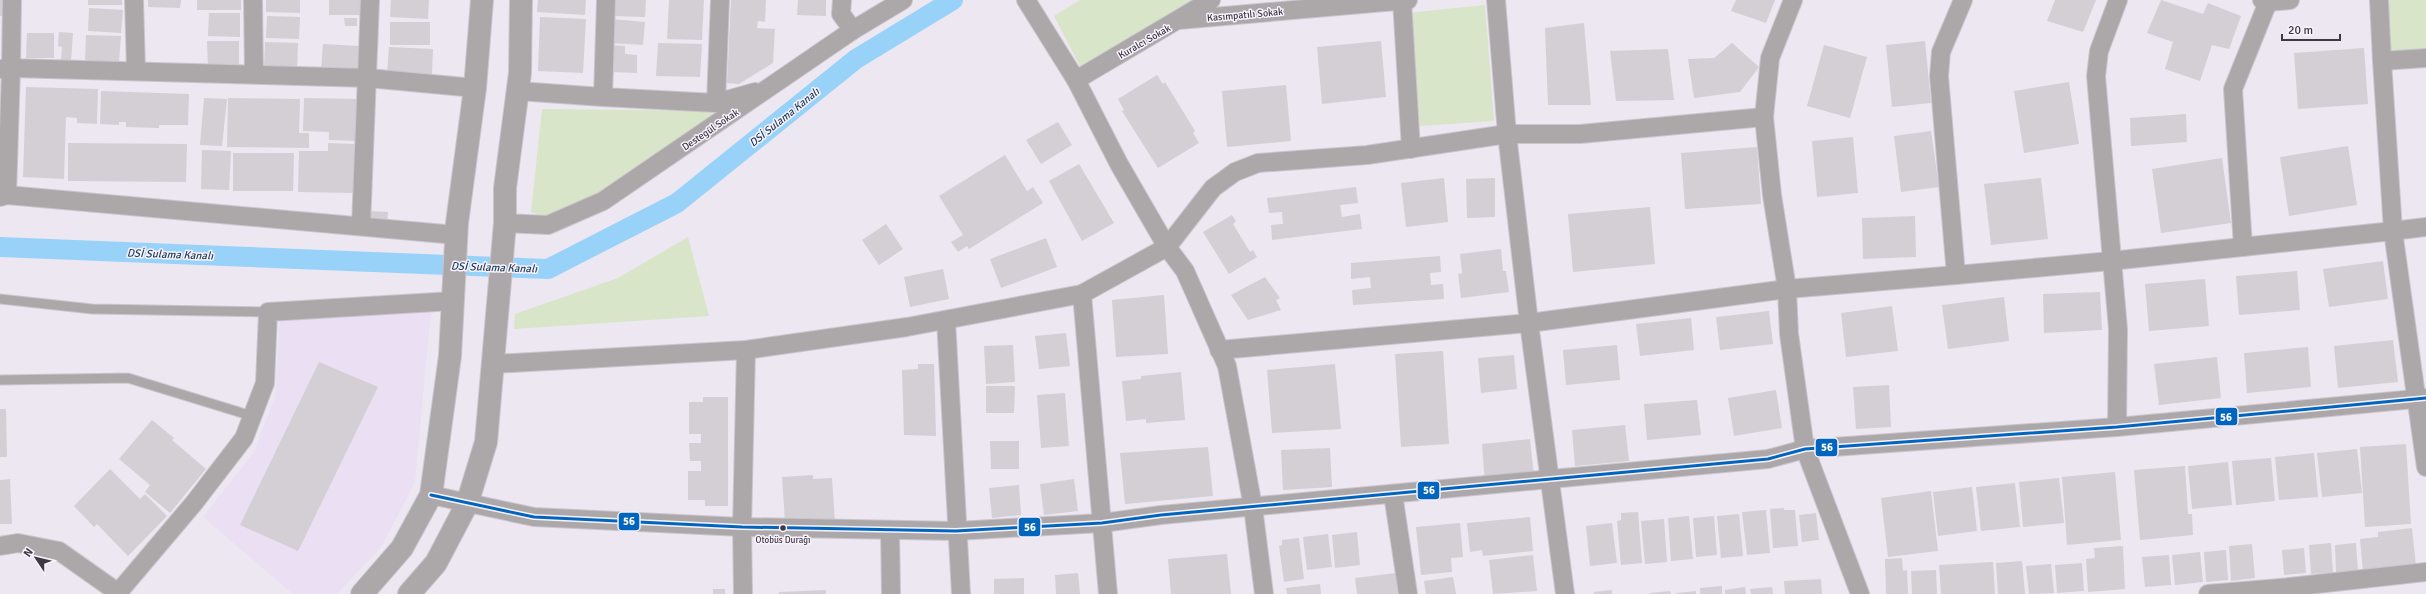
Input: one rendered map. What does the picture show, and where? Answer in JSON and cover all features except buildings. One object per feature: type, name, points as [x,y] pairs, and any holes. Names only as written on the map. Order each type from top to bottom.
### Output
[{"type":"main road","points":[[362,594],[402,548],[431,495],[450,356],[456,239],[475,88],[482,0]]},
{"type":"main road","points":[[409,594],[436,563],[467,504],[486,442],[504,244],[505,188],[518,91],[521,0]]},
{"type":"street","points":[[12,0],[5,68],[4,196],[361,226],[456,239]]},
{"type":"street","points":[[134,0],[136,70]]},
{"type":"street","points":[[253,0],[254,74]]},
{"type":"street","points":[[361,226],[370,0]]},
{"type":"street","points":[[603,97],[606,0]]},
{"type":"street","points":[[716,103],[720,0]]},
{"type":"street","points":[[842,0],[841,14],[853,30]]},
{"type":"street","name":"Destegül Sokak","points":[[505,223],[548,225],[603,202],[853,30],[904,0]]},
{"type":"street","points":[[1026,0],[1076,80],[1119,164],[1167,247],[1185,271],[1227,366],[1253,507],[1264,594]]},
{"type":"street","name":"Kuralcı Sokak","points":[[1076,80],[1211,0]]},
{"type":"street","points":[[1402,0],[1411,149]]},
{"type":"street","name":"Kasımpatılı Sokak","points":[[1179,20],[1295,5],[1408,0]]},
{"type":"street","points":[[1496,0],[1507,134],[1529,323],[1565,594]]},
{"type":"street","points":[[1793,0],[1770,58],[1764,117],[1772,196],[1787,289],[1789,334],[1805,449],[1860,594]]},
{"type":"street","points":[[1956,275],[1939,76],[1941,52],[1962,0]]},
{"type":"street","points":[[2117,426],[2118,329],[2096,76],[2099,51],[2118,0]]},
{"type":"street","points":[[2243,247],[2233,89],[2265,1],[2290,0]]},
{"type":"street","points":[[2379,0],[2393,231],[2422,398],[2426,467]]},
{"type":"street","points":[[2382,60],[2426,58]]},
{"type":"street","points":[[5,68],[136,70],[368,78],[475,88]]},
{"type":"street","points":[[518,91],[716,103],[771,87]]},
{"type":"street","points":[[493,364],[746,350],[946,320],[1082,294],[1167,247],[1213,188],[1235,172],[1258,163],[1368,155],[1507,134],[1580,134],[1764,117]]},
{"type":"street","points":[[1219,350],[1529,323],[1787,289],[2111,261],[2426,228]]},
{"type":"street","points":[[0,546],[18,543],[59,551],[118,593],[194,503],[244,438],[265,383],[268,312],[453,292]]},
{"type":"street","points":[[1082,294],[1108,594]]},
{"type":"street","points":[[946,320],[956,531],[961,594]]},
{"type":"street","points":[[743,594],[742,527],[746,350]]},
{"type":"street","points":[[431,495],[467,504],[534,517],[742,527],[956,531],[1102,523],[1253,507],[1549,481],[1768,459],[1805,449],[2117,426],[2422,398]]},
{"type":"street","points":[[1393,494],[1408,594]]},
{"type":"street","points":[[890,530],[891,594]]},
{"type":"street","points":[[2208,594],[2290,591],[2426,572]]},
{"type":"lane","points":[[0,299],[92,310],[268,312]]},
{"type":"lane","points":[[0,380],[128,378],[252,416]]},
{"type":"shaded area","points":[[431,311],[415,482],[381,547],[337,594],[293,594],[203,517],[254,452],[275,397],[280,318]]},
{"type":"green space","points":[[1080,0],[1204,0],[1082,70],[1054,16]]},
{"type":"green space","points":[[2389,0],[2426,0],[2426,54],[2382,61]]},
{"type":"green space","points":[[1485,5],[1494,121],[1420,126],[1407,13]]},
{"type":"green space","points":[[542,109],[712,111],[710,122],[584,201],[543,216],[531,212]]},
{"type":"green space","points":[[688,237],[709,316],[514,329],[515,314],[618,278]]},
{"type":"waterway","name":"DSİ Sulama Kanalı","points":[[0,247],[548,269],[677,203],[856,59],[953,0]]},
{"type":"transit line","name":"56","points":[[431,495],[534,517],[742,527],[956,531],[1102,523],[1161,515],[1768,459],[1805,449],[2117,427],[2426,398]]},
{"type":"place","name":"Otobüs Durağı","points":[[783,528]]}]
